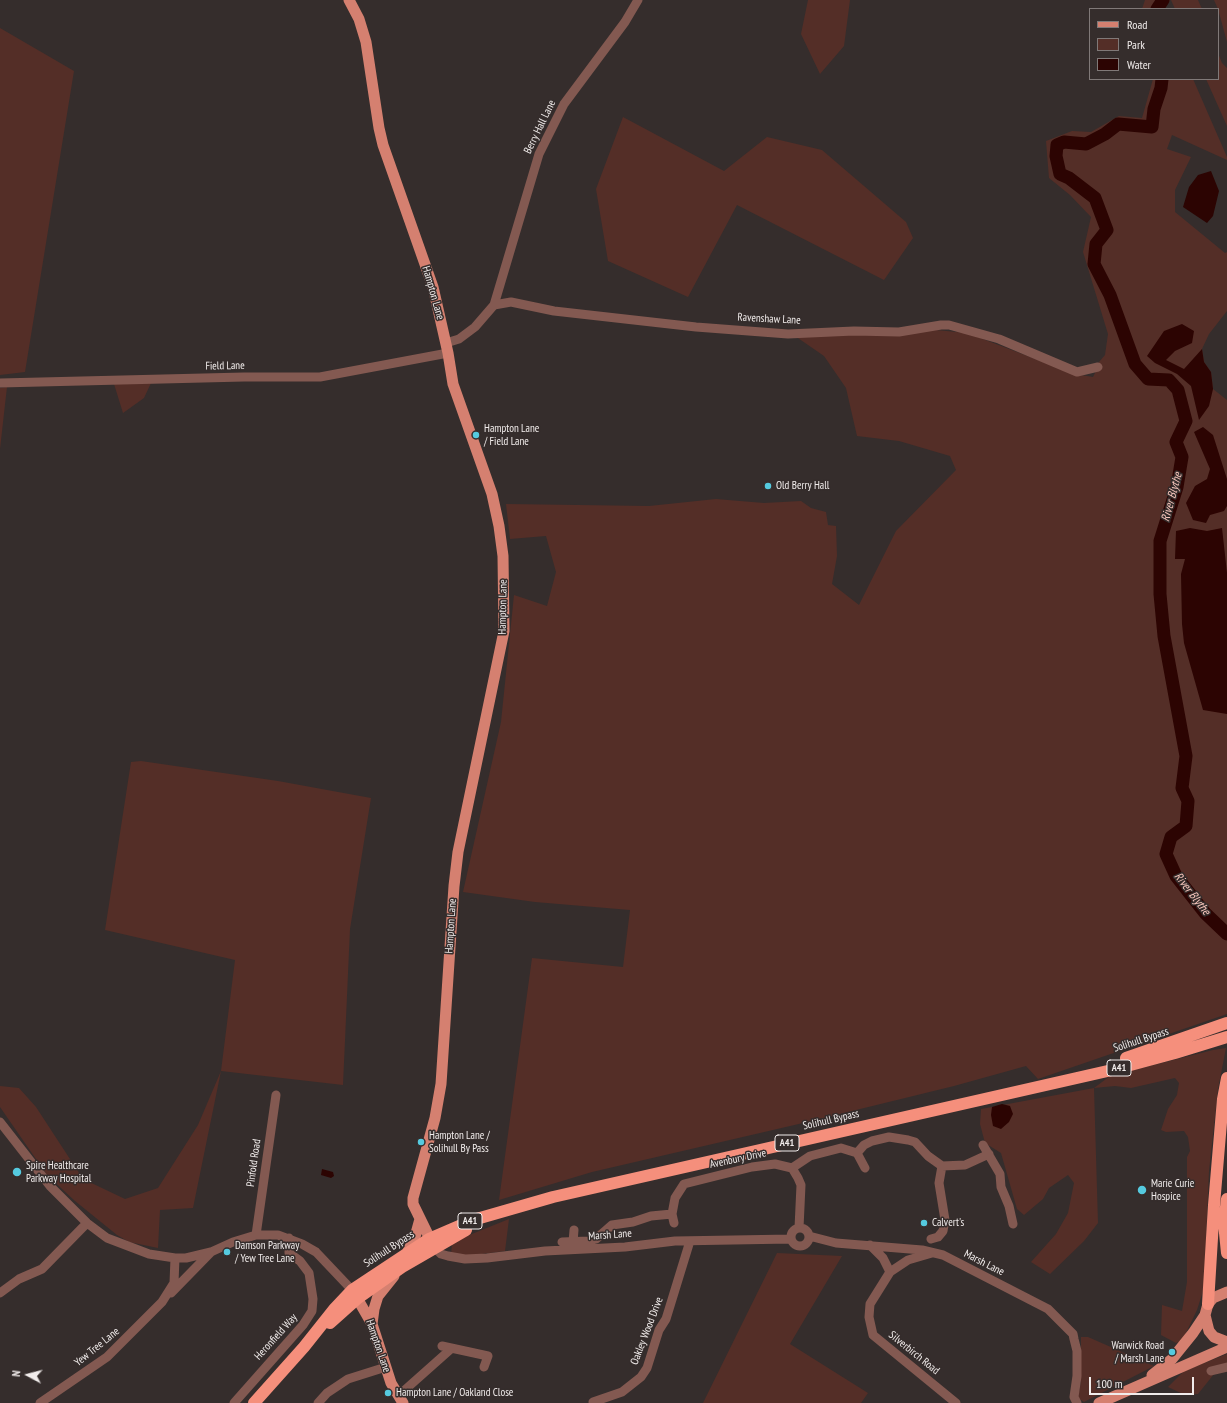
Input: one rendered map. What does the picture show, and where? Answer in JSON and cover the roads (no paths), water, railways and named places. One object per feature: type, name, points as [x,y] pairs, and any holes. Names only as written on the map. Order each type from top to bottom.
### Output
[{"type":"highway","name":"Solihull Bypass","points":[[1062,1080],[1227,1024]]},
{"type":"highway","name":"Solihull Bypass","points":[[254,1403],[304,1347],[335,1308],[355,1294],[408,1251],[432,1243],[512,1208],[568,1193],[1154,1059],[1227,1037]]},
{"type":"highway","points":[[1206,1310],[1223,1099],[1227,1078]]},
{"type":"highway","points":[[1227,1199],[1224,1223],[1227,1253]]},
{"type":"highway","name":"Solihull Bypass","points":[[355,1294],[402,1267],[432,1243]]},
{"type":"main road","name":"Hampton Lane","points":[[349,0],[359,19],[366,42],[383,145],[433,287],[447,348],[453,384],[484,470],[499,526],[503,564],[504,631],[458,852],[454,886],[441,1084],[435,1118],[413,1198],[413,1204],[432,1243]]},
{"type":"main road","points":[[408,1251],[415,1237],[420,1219]]},
{"type":"main road","points":[[372,1324],[378,1296],[402,1267]]},
{"type":"main road","points":[[1139,1385],[1172,1359],[1193,1333],[1213,1298],[1227,1292]]},
{"type":"main road","name":"Hampton Lane","points":[[355,1294],[372,1324],[391,1383],[400,1399]]},
{"type":"main road","points":[[1206,1310],[1209,1331],[1214,1337],[1227,1342]]},
{"type":"main road","points":[[1099,1403],[1227,1347]]},
{"type":"street","name":"Berry Hall Lane","points":[[494,305],[539,154],[564,104],[625,22],[638,0]]},
{"type":"street","name":"Ravenshaw Lane","points":[[494,305],[511,302],[554,311],[696,327],[788,334],[854,331],[899,332],[949,325],[999,338],[1077,372],[1098,367]]},
{"type":"street","points":[[447,348],[475,327],[494,305]]},
{"type":"street","name":"Field Lane","points":[[0,383],[244,377],[320,377],[447,348]]},
{"type":"street","name":"Pinfold Road","points":[[256,1235],[276,1095]]},
{"type":"street","points":[[0,1122],[50,1186],[87,1223],[107,1238],[130,1249],[175,1258]]},
{"type":"street","points":[[857,1153],[864,1145],[872,1141],[889,1137],[915,1142],[928,1156],[942,1166],[966,1165],[989,1154]]},
{"type":"street","points":[[983,1145],[1000,1174],[1001,1187],[1013,1224]]},
{"type":"street","points":[[799,1228],[800,1185],[792,1168],[810,1156],[834,1148],[848,1149],[857,1153],[865,1168]]},
{"type":"street","name":"Avenbury Drive","points":[[562,1242],[589,1241],[596,1239],[612,1225],[633,1222],[651,1216],[673,1219],[675,1198],[684,1184],[769,1164],[792,1168]]},
{"type":"street","points":[[938,1240],[945,1220],[939,1183],[942,1166]]},
{"type":"street","points":[[1001,1216],[1011,1214]]},
{"type":"street","points":[[0,1293],[19,1279],[42,1269],[87,1223]]},
{"type":"street","points":[[799,1228],[804,1228],[809,1236],[804,1245],[798,1246],[791,1239],[794,1230],[799,1228]]},
{"type":"street","points":[[573,1242],[574,1230]]},
{"type":"street","name":"Yew Tree Lane","points":[[162,1302],[174,1283],[175,1258],[186,1258],[210,1252],[233,1242],[256,1235],[278,1235],[289,1238],[316,1252],[355,1294]]},
{"type":"street","name":"Marsh Lane","points":[[809,1236],[836,1243],[933,1252],[943,1255],[1048,1309],[1073,1334],[1077,1351],[1077,1376],[1073,1401]]},
{"type":"street","name":"Heronfield Way","points":[[234,1403],[303,1325],[312,1311],[313,1299],[309,1273],[300,1261],[289,1253],[289,1238]]},
{"type":"street","name":"Marsh Lane","points":[[432,1243],[441,1254],[480,1259],[544,1251],[625,1247],[690,1241],[791,1239]]},
{"type":"street","name":"Oakley Wood Drive","points":[[593,1402],[622,1392],[641,1377],[647,1368],[659,1330],[666,1319],[690,1241]]},
{"type":"street","points":[[870,1246],[883,1258],[890,1272]]},
{"type":"street","name":"Yew Tree Lane","points":[[40,1403],[107,1357],[210,1252]]},
{"type":"street","name":"Silverbirch Road","points":[[933,1252],[908,1260],[890,1272],[870,1304],[869,1317],[873,1335],[956,1403]]},
{"type":"street","points":[[442,1346],[488,1356],[484,1367]]},
{"type":"street","points":[[400,1399],[452,1348]]},
{"type":"street","points":[[318,1403],[327,1393],[348,1379],[386,1367]]},
{"type":"street","points":[[1211,1371],[1227,1367]]},
{"type":"water","points":[[1211,171],[1219,191],[1213,216],[1207,223],[1183,207],[1189,187],[1198,175]]},
{"type":"water","points":[[1182,324],[1194,331],[1192,343],[1175,351],[1166,360],[1184,369],[1202,349],[1204,362],[1211,372],[1213,389],[1209,406],[1199,420],[1191,386],[1177,374],[1155,363],[1147,356],[1164,331]]},
{"type":"water","points":[[1203,427],[1213,435],[1227,479],[1227,506],[1224,511],[1210,515],[1206,523],[1193,520],[1186,503],[1195,486],[1207,479],[1210,469],[1194,432]]},
{"type":"water","points":[[1190,528],[1207,531],[1222,528],[1227,573],[1227,714],[1203,710],[1184,643],[1181,574],[1185,559],[1175,559],[1176,531]]},
{"type":"water","points":[[1002,1104],[1010,1106],[1013,1114],[1009,1122],[1001,1129],[993,1126],[991,1115],[992,1107]]},
{"type":"water","points":[[322,1169],[333,1172],[334,1176],[331,1178],[321,1175]]},
{"type":"waterway","name":"River Blythe","points":[[1158,8],[1163,0]]},
{"type":"waterway","name":"River Blythe","points":[[1162,80],[1161,88],[1154,109],[1152,127],[1118,124],[1105,134],[1086,144],[1064,142],[1057,145],[1056,156],[1060,174],[1069,178],[1095,198],[1107,230],[1096,244],[1094,264],[1110,295],[1135,364],[1148,379],[1169,380],[1178,390],[1186,421],[1176,442],[1182,457],[1177,487],[1160,541],[1160,594],[1164,636],[1186,756],[1182,788],[1188,801],[1186,826],[1171,837],[1166,854],[1176,876],[1205,913],[1227,934]]},
{"type":"place","name":"Hampton Lane / Field Lane","points":[[476,435]]},
{"type":"place","name":"Old Berry Hall","points":[[768,486]]},
{"type":"place","name":"Hampton Lane / Solihull By Pass","points":[[421,1142]]},
{"type":"place","name":"Spire Healthcare Parkway Hospital","points":[[17,1172]]},
{"type":"place","name":"Marie Curie Hospice","points":[[1142,1190]]},
{"type":"place","name":"Calvert's","points":[[924,1223]]},
{"type":"place","name":"Damson Parkway / Yew Tree Lane","points":[[227,1252]]},
{"type":"place","name":"Warwick Road / Marsh Lane","points":[[1172,1352]]},
{"type":"place","name":"Hampton Lane / Oakland Close","points":[[388,1393]]}]
